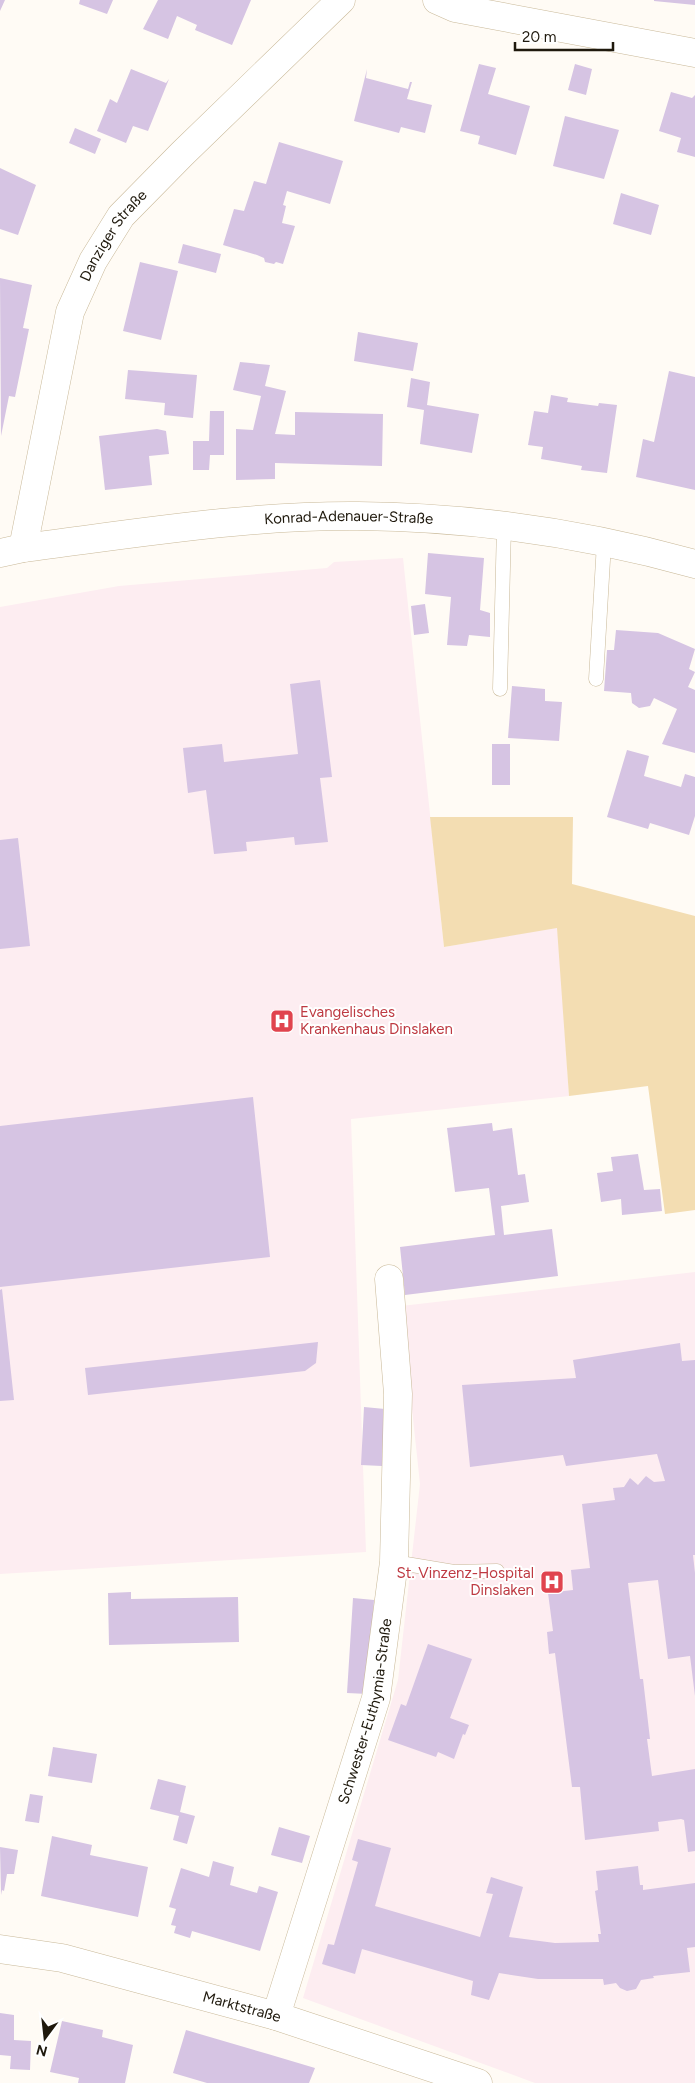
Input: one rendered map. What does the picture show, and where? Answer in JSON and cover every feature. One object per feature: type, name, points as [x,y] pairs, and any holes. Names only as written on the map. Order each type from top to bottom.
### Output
[{"type":"street","name":"Danziger Straße","points":[[12,551],[70,312],[93,261],[121,216],[341,0]]},
{"type":"street","points":[[436,0],[455,8],[695,53]]},
{"type":"street","name":"Konrad-Adenauer-Straße","points":[[12,551],[202,525],[358,516],[485,523],[604,543],[695,564]]},
{"type":"street","name":"Schwester-Euthymia-Straße","points":[[276,2016],[376,1698],[394,1562],[398,1394],[389,1279]]},
{"type":"street","name":"Marktstraße","points":[[0,1949],[62,1958],[276,2016],[478,2083]]},
{"type":"lane","points":[[500,689],[504,526]]},
{"type":"lane","points":[[596,679],[604,543]]},
{"type":"lane","points":[[394,1562],[454,1572],[496,1571]]},
{"type":"shaded area","name":"Evangelisches Krankenhaus Dinslaken","points":[[403,558],[444,947],[558,927],[569,1096],[351,1119],[366,1552],[0,1574],[0,607],[119,586],[327,568],[334,562]]},
{"type":"shaded area","points":[[430,817],[573,817],[572,884],[695,916],[695,1210],[665,1214],[648,1086],[569,1096],[557,928],[444,947]]},
{"type":"shaded area","name":"St. Vinzenz-Hospital Dinslaken","points":[[695,1272],[695,2083],[535,2083],[303,1998],[398,1680],[420,1484],[401,1306]]},
{"type":"building","points":[[0,0],[5,0],[0,11]]},
{"type":"building","points":[[80,0],[113,0],[107,14],[79,4]]},
{"type":"building","points":[[158,0],[251,0],[232,45],[195,30],[197,25],[177,16],[168,39],[143,29]]},
{"type":"building","points":[[695,0],[695,5],[654,1]]},
{"type":"building","points":[[479,64],[496,68],[488,94],[530,106],[516,155],[478,144],[480,136],[460,131]]},
{"type":"building","points":[[575,64],[592,69],[586,95],[568,90]]},
{"type":"building","points":[[131,69],[166,83],[169,79],[148,131],[133,126],[126,143],[97,131],[110,99],[117,103]]},
{"type":"building","points":[[367,69],[366,78],[408,89],[410,82],[412,82],[407,99],[432,105],[425,133],[401,127],[399,133],[354,121]]},
{"type":"building","points":[[671,92],[692,98],[695,95],[695,157],[677,152],[681,138],[659,131]]},
{"type":"building","points":[[565,116],[619,130],[604,179],[553,166]]},
{"type":"building","points":[[75,128],[101,139],[95,154],[69,143]]},
{"type":"building","points":[[279,142],[343,161],[330,204],[287,191],[283,205],[286,206],[282,223],[295,226],[283,264],[276,262],[274,264],[265,262],[264,258],[257,255],[223,245],[234,209],[244,211],[254,181],[266,184]]},
{"type":"building","points":[[0,168],[36,185],[18,235],[0,229]]},
{"type":"building","points":[[621,193],[659,205],[651,235],[613,224]]},
{"type":"building","points":[[183,244],[221,254],[216,273],[178,263]]},
{"type":"building","points":[[140,262],[178,271],[161,340],[123,331]]},
{"type":"building","points":[[0,278],[32,285],[23,328],[29,329],[15,397],[9,396],[1,436]]},
{"type":"building","points":[[358,332],[418,343],[413,371],[354,361]]},
{"type":"building","points":[[240,362],[270,365],[265,386],[286,391],[275,434],[295,435],[295,412],[383,414],[382,466],[275,463],[275,479],[236,480],[236,429],[253,430],[261,396],[233,390]]},
{"type":"building","points":[[128,370],[197,375],[193,418],[164,415],[165,403],[125,399]]},
{"type":"building","points":[[669,371],[695,377],[695,490],[636,477],[643,439],[654,442]]},
{"type":"building","points":[[411,378],[430,382],[427,405],[479,414],[472,453],[420,444],[424,410],[407,407]]},
{"type":"building","points":[[551,395],[568,398],[567,402],[598,406],[599,403],[617,405],[607,473],[581,470],[582,466],[541,459],[543,447],[528,445],[534,411],[548,413]]},
{"type":"building","points":[[210,411],[224,411],[224,455],[210,455],[209,470],[193,470],[193,441],[209,441]]},
{"type":"building","points":[[157,429],[166,431],[169,454],[149,456],[152,485],[105,490],[99,436]]},
{"type":"building","points":[[428,553],[484,558],[480,610],[490,613],[490,637],[469,635],[467,646],[447,645],[451,597],[425,594]]},
{"type":"building","points":[[425,604],[429,633],[414,635],[411,606]]},
{"type":"building","points":[[616,630],[658,633],[695,649],[689,669],[695,672],[688,687],[695,690],[695,753],[662,744],[677,709],[654,698],[650,706],[639,708],[632,703],[631,693],[604,691],[607,650],[614,650]]},
{"type":"building","points":[[320,680],[332,777],[320,778],[328,842],[295,845],[294,837],[246,842],[247,851],[214,854],[206,790],[188,793],[183,748],[222,744],[224,762],[298,754],[290,684]]},
{"type":"building","points":[[512,686],[545,689],[545,701],[562,702],[559,741],[508,738]]},
{"type":"building","points":[[492,744],[510,744],[510,785],[492,785]]},
{"type":"building","points":[[627,750],[649,756],[644,776],[681,787],[685,774],[695,777],[695,816],[689,835],[650,823],[648,829],[607,817]]},
{"type":"building","points":[[18,838],[30,946],[0,949],[0,840]]},
{"type":"building","points":[[253,1097],[270,1257],[0,1287],[0,1126]]},
{"type":"building","points":[[492,1123],[493,1131],[512,1128],[518,1175],[525,1174],[529,1202],[501,1206],[504,1235],[552,1229],[558,1276],[405,1295],[400,1247],[495,1235],[489,1188],[455,1192],[447,1128]]},
{"type":"building","points":[[638,1154],[644,1190],[660,1189],[662,1211],[622,1215],[621,1199],[601,1202],[597,1173],[613,1171],[611,1157]]},
{"type":"building","points":[[2,1289],[14,1400],[0,1401],[0,1290]]},
{"type":"building","points":[[318,1342],[316,1363],[305,1371],[88,1395],[85,1368]]},
{"type":"building","points":[[680,1343],[682,1361],[695,1360],[695,1555],[693,1555],[695,1573],[695,1696],[690,1656],[668,1659],[658,1580],[628,1583],[640,1679],[643,1679],[650,1739],[647,1739],[652,1776],[695,1769],[695,1851],[688,1852],[684,1820],[681,1819],[658,1822],[659,1831],[585,1840],[580,1787],[572,1787],[555,1653],[549,1654],[547,1632],[553,1631],[548,1593],[573,1590],[571,1570],[590,1568],[582,1504],[615,1500],[613,1488],[624,1487],[630,1478],[638,1485],[646,1476],[654,1482],[665,1481],[657,1454],[566,1466],[563,1455],[470,1467],[462,1385],[576,1378],[573,1360]]},
{"type":"building","points":[[364,1407],[385,1409],[382,1466],[361,1465]]},
{"type":"building","points":[[131,1592],[131,1599],[238,1597],[239,1642],[109,1645],[108,1593]]},
{"type":"building","points":[[353,1598],[374,1600],[368,1694],[347,1693]]},
{"type":"building","points":[[428,1644],[472,1659],[450,1718],[469,1725],[465,1735],[463,1734],[454,1759],[438,1752],[436,1757],[388,1740],[401,1704],[406,1706]]},
{"type":"building","points":[[53,1747],[97,1754],[92,1783],[48,1776]]},
{"type":"building","points":[[158,1779],[186,1786],[180,1812],[195,1816],[187,1844],[173,1840],[179,1816],[150,1809]]},
{"type":"building","points":[[30,1794],[43,1796],[39,1823],[25,1821]]},
{"type":"building","points":[[279,1827],[310,1836],[302,1863],[271,1855]]},
{"type":"building","points":[[52,1836],[92,1845],[90,1855],[148,1867],[138,1917],[41,1896]]},
{"type":"building","points":[[358,1839],[391,1848],[375,1906],[480,1937],[493,1894],[486,1893],[491,1877],[523,1887],[509,1937],[555,1943],[599,1942],[598,1934],[601,1934],[595,1891],[598,1890],[596,1871],[638,1866],[640,1885],[643,1885],[643,1890],[695,1883],[695,1947],[687,1948],[690,1972],[653,1976],[654,1978],[641,1980],[636,1989],[627,1991],[620,1988],[616,1983],[604,1985],[603,1979],[538,1979],[499,1973],[489,2000],[471,1995],[473,1981],[362,1949],[355,1974],[322,1964],[328,1944],[334,1945],[358,1862],[352,1860]]},
{"type":"building","points":[[0,1847],[18,1850],[14,1874],[7,1874],[4,1891],[2,1890],[1,1895]]},
{"type":"building","points":[[213,1861],[234,1867],[230,1885],[257,1893],[259,1886],[278,1892],[260,1951],[192,1931],[190,1938],[174,1933],[176,1926],[171,1925],[176,1909],[169,1907],[181,1868],[209,1877]]},
{"type":"building","points":[[0,2013],[14,2015],[14,2040],[31,2041],[30,2070],[10,2069],[11,2056],[0,2055]]},
{"type":"building","points":[[62,2021],[103,2030],[102,2037],[133,2045],[125,2083],[78,2083],[79,2078],[50,2072]]},
{"type":"building","points":[[186,2030],[315,2068],[309,2083],[207,2083],[173,2073]]},
{"type":"place","name":"Evangelisches Krankenhaus Dinslaken","points":[[282,1021]]},
{"type":"place","name":"St. Vinzenz-Hospital Dinslaken","points":[[552,1582]]}]
